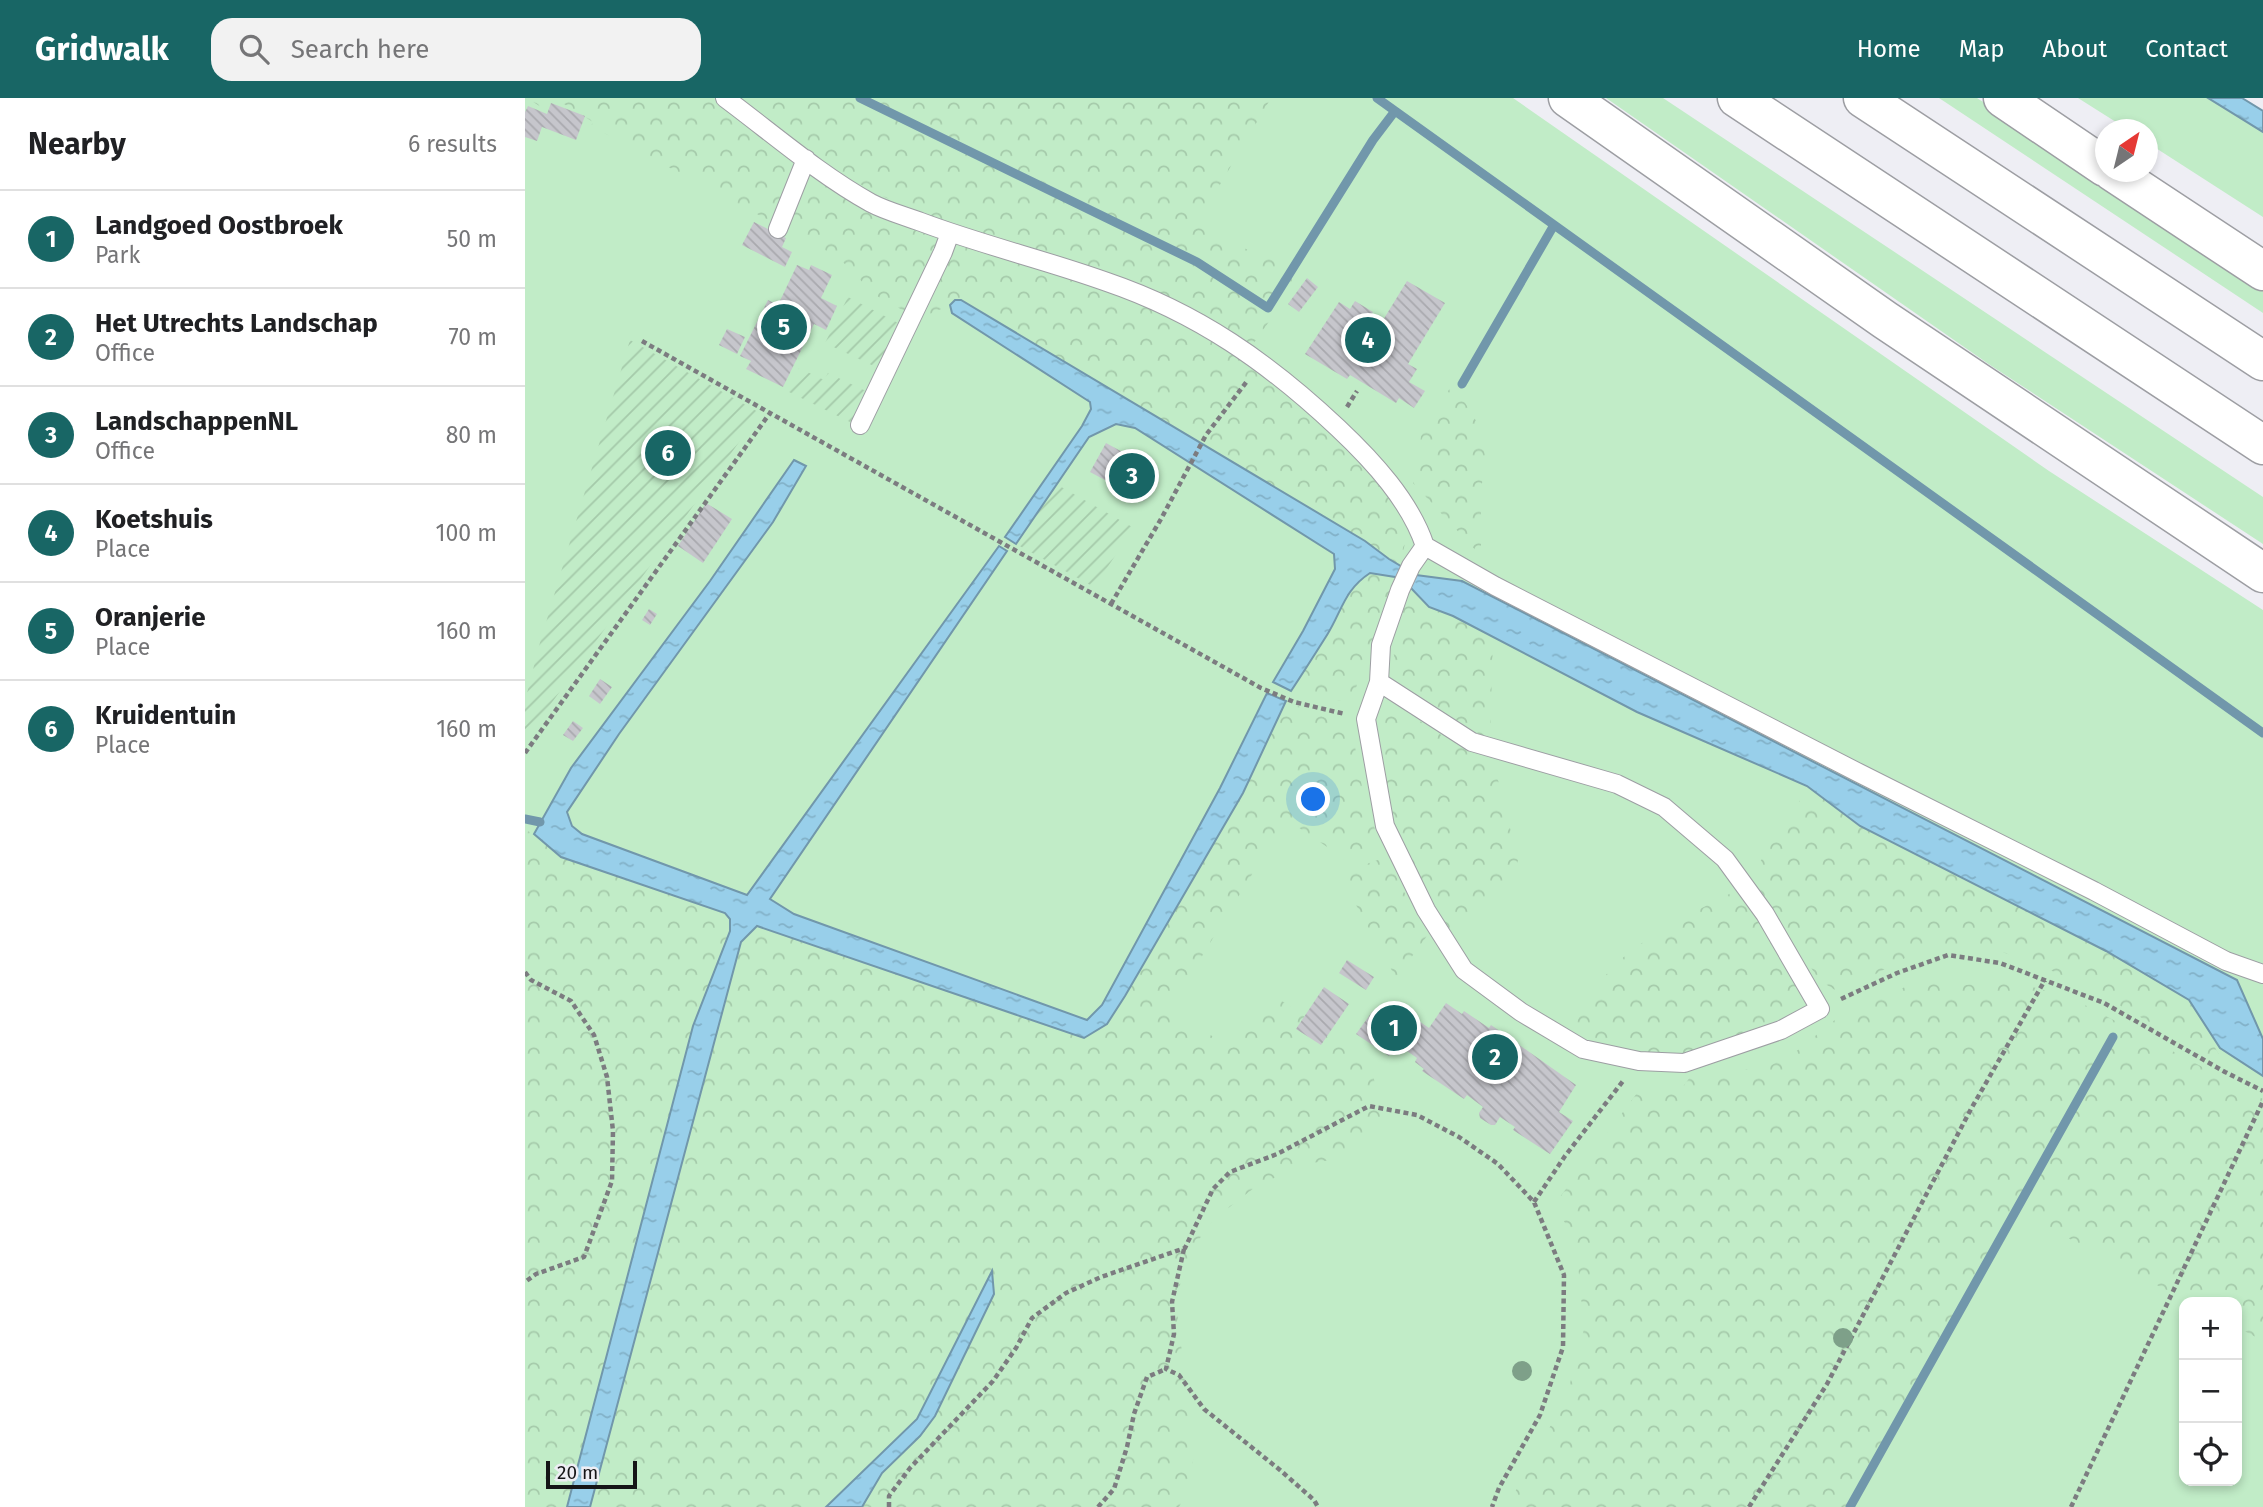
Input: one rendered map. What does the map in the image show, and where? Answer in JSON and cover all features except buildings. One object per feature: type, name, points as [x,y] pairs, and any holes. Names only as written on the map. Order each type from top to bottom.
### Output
[{"type":"highway","points":[[1568,98],[1896,327],[2263,573]]},
{"type":"highway","points":[[1737,98],[2263,445]]},
{"type":"highway","points":[[1863,98],[2263,361]]},
{"type":"highway","points":[[2003,98],[2095,160]]},
{"type":"highway","points":[[2128,182],[2263,271]]},
{"type":"lane","points":[[725,98],[806,159],[872,204],[950,233],[1108,282],[1182,312],[1221,334],[1312,403],[1353,442],[1402,500],[1419,529],[1425,546],[1519,598],[2226,961],[2263,974]]},
{"type":"lane","points":[[778,229],[806,159]]},
{"type":"lane","points":[[860,425],[950,233]]},
{"type":"lane","points":[[1379,682],[1472,742],[1617,784],[1664,807],[1725,859],[1765,914],[1820,1009],[1781,1030],[1684,1063],[1639,1061],[1583,1049],[1521,1012],[1464,970],[1426,910],[1385,826],[1366,719],[1379,682],[1381,645],[1400,590],[1411,566],[1425,546]]},
{"type":"path","points":[[642,341],[1261,688],[1294,702],[1366,719]]},
{"type":"path","points":[[1111,604],[1206,435],[1261,362]]},
{"type":"path","points":[[525,753],[770,413]]},
{"type":"path","points":[[1820,1009],[1897,973],[1948,955],[2000,963],[2104,1003],[2263,1091]]},
{"type":"path","points":[[525,972],[531,980],[571,1001],[594,1035],[607,1077],[613,1132],[612,1181],[584,1257],[536,1274],[525,1282]]},
{"type":"path","points":[[1749,1507],[1827,1384],[1971,1109],[2045,980]]},
{"type":"path","points":[[1534,1202],[1565,1156],[1639,1061]]},
{"type":"path","points":[[2071,1507],[2263,1101]]},
{"type":"path","points":[[1166,1369],[1174,1334],[1172,1301],[1185,1248],[1213,1189],[1230,1172],[1277,1154],[1369,1106],[1417,1115],[1459,1137],[1498,1164],[1534,1202],[1564,1275],[1563,1347],[1540,1415],[1499,1488],[1492,1507]]},
{"type":"path","points":[[889,1507],[888,1496],[910,1468],[993,1381],[1016,1348],[1032,1318],[1066,1293],[1101,1277],[1185,1248]]},
{"type":"path","points":[[1098,1507],[1115,1489],[1134,1414],[1147,1377],[1166,1369],[1179,1375],[1204,1409],[1280,1470],[1314,1500],[1318,1507]]},
{"type":"green space","points":[[525,98],[1373,98],[1377,101],[1375,98],[1513,98],[2049,471],[2263,610],[2263,1507],[525,1507]]},
{"type":"green space","points":[[527,98],[710,98],[859,209],[936,238],[1053,272],[1147,305],[1177,319],[1233,352],[1268,378],[1306,411],[1372,478],[1391,500],[1402,525],[1405,543],[1400,566],[1365,541],[961,300],[919,319],[875,295],[838,257],[591,126],[593,122],[564,104],[552,114]]},
{"type":"green space","points":[[741,98],[1271,98],[1198,222],[1222,238],[1266,258],[1273,249],[1292,259],[1292,280],[1281,305],[1251,347],[1199,312],[1171,298],[1113,275],[941,221],[875,193],[835,169]]},
{"type":"green space","points":[[1606,98],[1663,98],[2263,497],[2263,544],[1990,365]]},
{"type":"green space","points":[[1939,98],[1977,98],[2095,175],[2095,182],[2105,182],[2263,285],[2263,313]]},
{"type":"green space","points":[[2078,98],[2208,98],[2263,132],[2263,217],[2158,149],[2158,119],[2111,119]]},
{"type":"green space","points":[[848,297],[900,324],[878,368],[825,343]]},
{"type":"green space","points":[[630,340],[760,413],[525,740],[525,701],[539,646]]},
{"type":"green space","points":[[799,368],[824,380],[828,373],[868,392],[852,423],[787,391]]},
{"type":"green space","points":[[1453,383],[1478,424],[1485,455],[1481,493],[1481,556],[1413,483],[1421,436]]},
{"type":"green space","points":[[1056,484],[1134,528],[1094,587],[1016,544]]},
{"type":"green space","points":[[1370,573],[1395,577],[1351,702],[1303,696],[1291,691],[1354,586]]},
{"type":"green space","points":[[1406,600],[1453,616],[1493,637],[1490,741],[1431,704],[1398,677],[1393,650]]},
{"type":"green space","points":[[1286,701],[1352,729],[1362,787],[1377,836],[1347,863],[1286,819],[1169,1010],[1232,1048],[1268,991],[1356,1053],[1372,1068],[1381,1118],[1337,1159],[1300,1165],[1254,1188],[1213,1220],[1192,1249],[1180,1285],[1177,1311],[1194,1452],[1190,1487],[1179,1507],[862,1507],[882,1473],[920,1436],[994,1294],[992,1273],[917,1419],[826,1507],[590,1507],[741,942],[756,926],[1084,1038],[1107,1024],[1125,996],[1243,793]]},
{"type":"green space","points":[[1395,705],[1452,742],[1494,764],[1518,860],[1514,874],[1501,895],[1482,913],[1449,936],[1411,868],[1393,818],[1381,764],[1381,719]]},
{"type":"green space","points":[[1807,786],[1860,826],[2106,951],[2189,1000],[2224,1064],[2085,986],[1984,945],[1947,948],[1907,957],[1861,982],[1835,990],[1819,980],[1751,876],[1776,837],[1786,829]]},
{"type":"green space","points":[[525,830],[725,913],[730,919],[730,931],[692,1026],[567,1507],[525,1507]]},
{"type":"green space","points":[[1386,857],[1427,936],[1396,978],[1339,874]]},
{"type":"green space","points":[[1735,891],[1748,904],[1782,952],[1805,1002],[1787,1021],[1701,1053],[1635,1055],[1595,1043],[1572,1031],[1595,989],[1633,949]]},
{"type":"green space","points":[[1923,980],[1951,980],[1966,985],[1994,981],[2015,983],[2041,989],[2087,1006],[2263,1099],[2263,1341],[2242,1330],[2242,1297],[2180,1297],[2013,1209],[1849,1507],[1507,1507],[1567,1395],[1584,1329],[1578,1264],[1570,1231],[1554,1205],[1643,1085],[1678,1093],[1691,1076],[1768,1067],[1798,1050],[1847,1010]]},
{"type":"water","points":[[2208,98],[2242,98],[2263,111],[2263,132]]},
{"type":"water","points":[[955,300],[961,300],[1365,541],[1416,575],[1462,581],[2237,980],[2263,1039],[2263,1076],[2220,1048],[2189,1000],[2106,951],[1860,826],[1807,786],[1637,712],[1453,616],[1429,607],[1410,587],[1395,577],[1370,573],[1354,586],[1291,691],[1273,682],[1335,569],[1334,554],[1135,428],[1116,424],[1089,437],[1016,544],[1005,537],[1082,426],[1091,409],[1090,402],[952,313],[950,305]]},
{"type":"water","points":[[794,460],[806,466],[773,522],[619,734],[567,812],[572,826],[582,834],[747,895],[999,546],[1007,551],[770,899],[794,914],[1087,1020],[1102,1005],[1220,788],[1267,693],[1286,701],[1243,793],[1125,996],[1107,1024],[1084,1038],[757,926],[741,942],[590,1507],[567,1507],[693,1026],[730,931],[730,919],[725,913],[561,857],[534,834],[571,768],[710,581]]},
{"type":"water","points":[[992,1271],[994,1294],[935,1416],[920,1436],[882,1473],[862,1507],[826,1507],[917,1419]]},
{"type":"waterway","points":[[860,98],[1197,262],[1268,308],[1373,140],[1395,111]]},
{"type":"waterway","points":[[1377,98],[2263,733]]},
{"type":"waterway","points":[[1462,384],[1554,225]]},
{"type":"waterway","points":[[525,819],[540,822]]},
{"type":"waterway","points":[[1850,1507],[2113,1037]]},
{"type":"place","name":"Oranjerie","points":[[784,327]]},
{"type":"place","name":"Koetshuis","points":[[1368,340]]},
{"type":"place","name":"Kruidentuin","points":[[668,453]]},
{"type":"place","name":"LandschappenNL","points":[[1132,476]]},
{"type":"place","name":"Landgoed Oostbroek","points":[[1394,1028]]},
{"type":"place","name":"Het Utrechts Landschap","points":[[1495,1057]]}]
